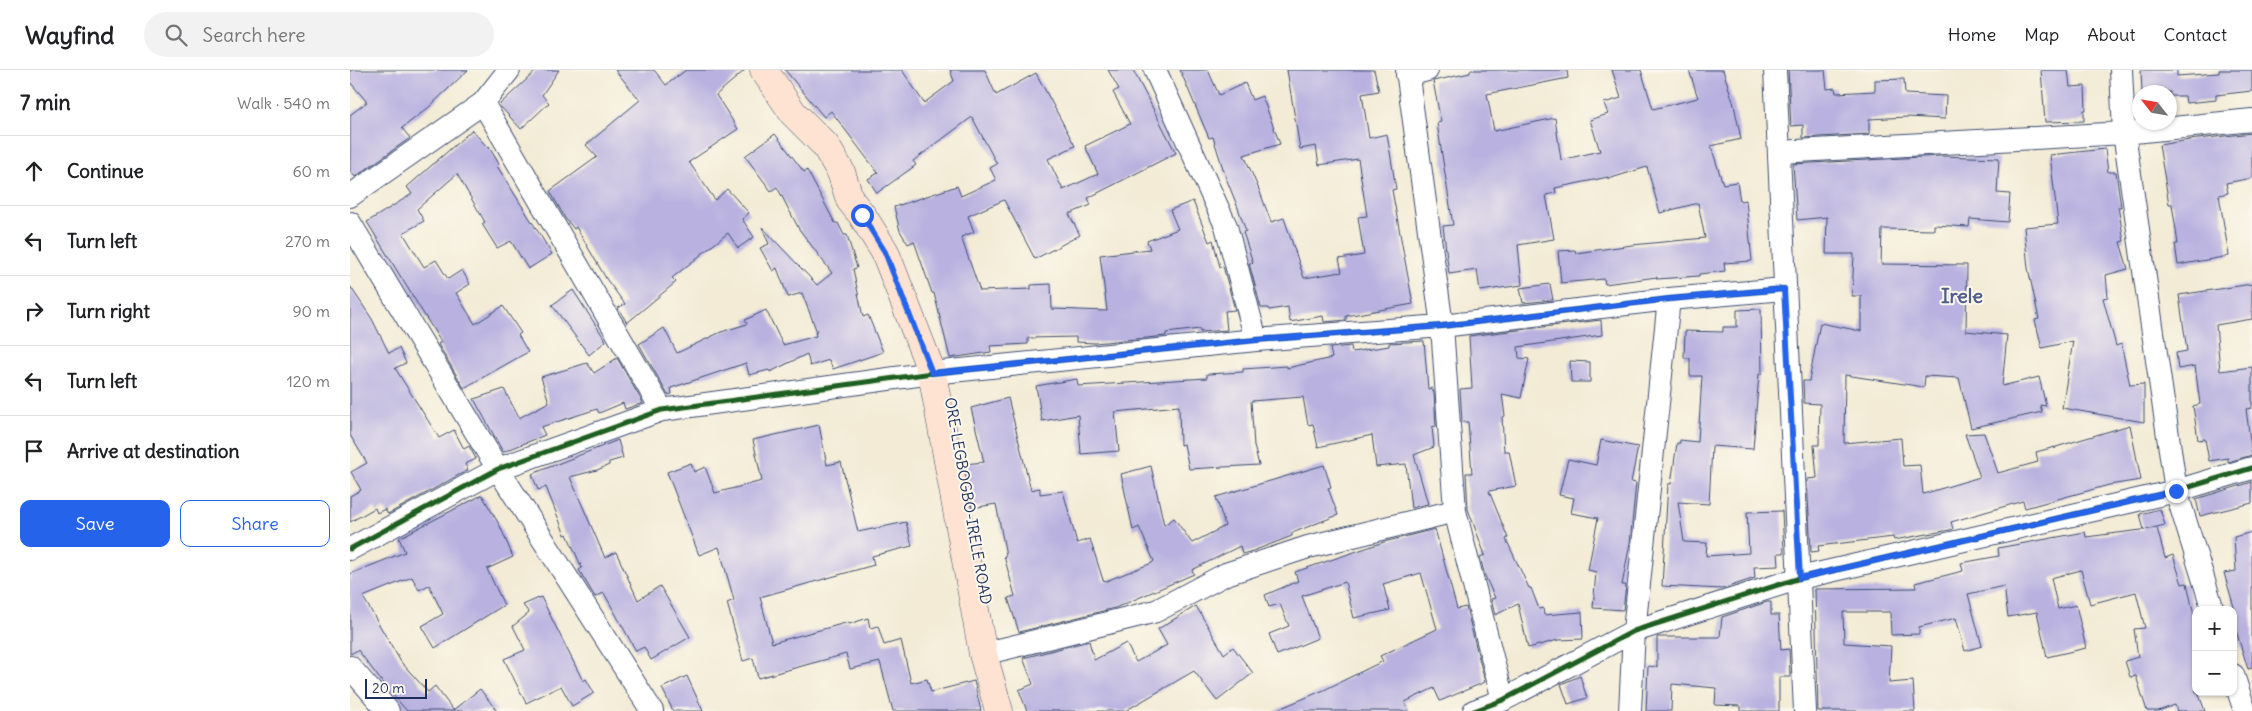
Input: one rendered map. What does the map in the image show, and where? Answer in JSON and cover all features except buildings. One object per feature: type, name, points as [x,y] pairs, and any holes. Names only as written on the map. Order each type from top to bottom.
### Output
[{"type":"main road","name":"ORE-LEGBOGBO-IRELE ROAD","points":[[764,70],[793,113],[825,145],[841,172],[850,200],[862,215],[885,252],[932,373],[983,654],[999,711]]},
{"type":"street","points":[[350,196],[483,103],[509,70]]},
{"type":"street","points":[[1155,70],[1226,226],[1256,340]]},
{"type":"street","points":[[1775,70],[1784,289],[1800,578],[1804,711]]},
{"type":"street","points":[[2120,70],[2124,133],[2176,491],[2212,606]]},
{"type":"street","points":[[1413,72],[1442,326],[1455,511],[1503,700]]},
{"type":"street","points":[[483,103],[662,410]]},
{"type":"street","points":[[1779,152],[2124,133],[2252,120]]},
{"type":"street","points":[[350,223],[498,469],[652,711]]},
{"type":"street","points":[[350,549],[498,469],[662,410],[932,373],[1256,340],[1442,326],[1669,299],[1784,289]]},
{"type":"street","points":[[1630,711],[1634,631],[1669,299]]},
{"type":"street","points":[[1474,711],[1503,700],[1634,631],[1800,578],[2176,491],[2252,468]]},
{"type":"street","points":[[983,654],[1156,611],[1226,574],[1308,547],[1455,511]]},
{"type":"street","points":[[350,667],[388,711]]},
{"type":"street","points":[[2237,686],[2245,711]]},
{"type":"cycle path","points":[[350,549],[498,469],[662,410],[932,373],[1256,340],[1442,326],[1669,299],[1784,289]]},
{"type":"cycle path","points":[[1474,711],[1503,700],[1634,631],[1800,578],[2176,491],[2252,468]]},
{"type":"district","name":"Irele","points":[[1962,296]]},
{"type":"route","points":[[862,215],[885,252],[932,373],[1256,340],[1442,326],[1669,299],[1784,289],[1800,578],[2176,491]]}]
